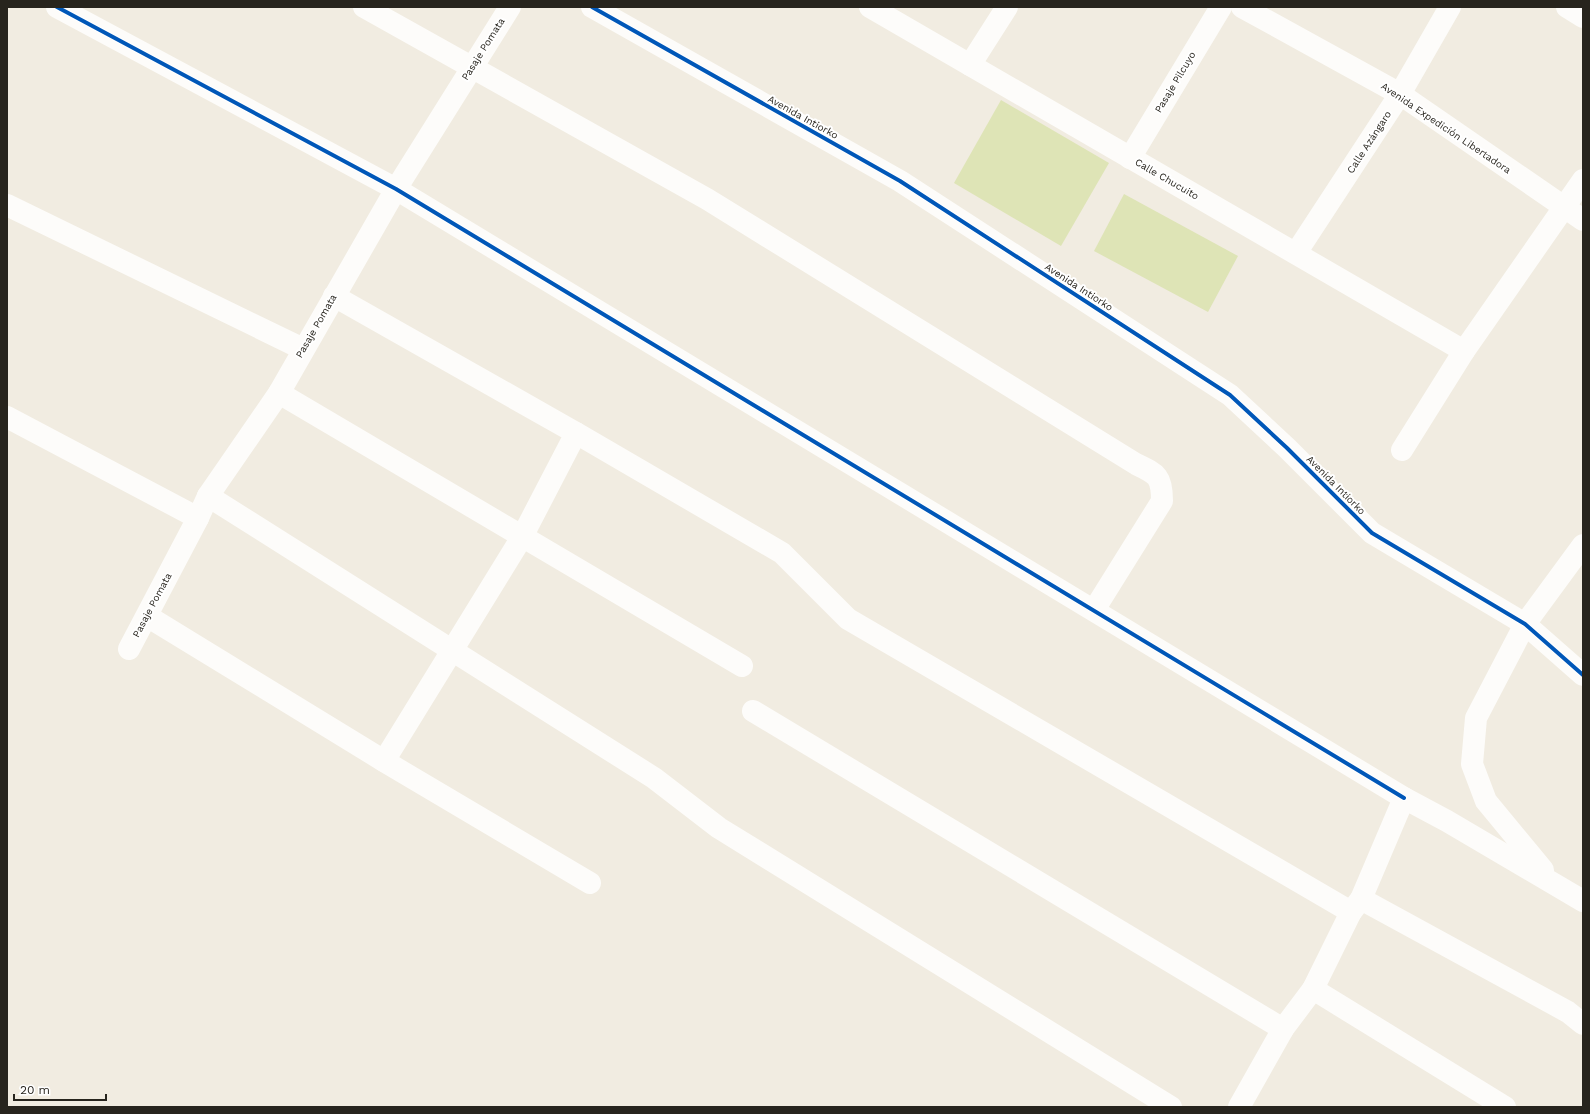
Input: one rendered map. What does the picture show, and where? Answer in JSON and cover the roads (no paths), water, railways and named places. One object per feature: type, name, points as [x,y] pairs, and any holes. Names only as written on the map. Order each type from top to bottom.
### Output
[{"type":"street","points":[[56,7],[396,189],[1404,798],[1447,821],[1583,901]]},
{"type":"street","points":[[364,7],[707,199],[1129,460],[1154,473],[1162,486],[1162,501],[1094,610]]},
{"type":"street","name":"Pasaje Pomata","points":[[129,649],[198,518],[208,496],[279,393],[396,189],[510,7]]},
{"type":"street","name":"Avenida Intiorko","points":[[592,7],[900,181],[1230,395],[1287,448],[1372,533],[1525,624],[1583,675]]},
{"type":"street","name":"Calle Chucuito","points":[[870,7],[1464,351]]},
{"type":"street","points":[[970,65],[1007,7]]},
{"type":"street","name":"Pasaje Pilcuyo","points":[[1130,158],[1221,7]]},
{"type":"street","name":"Avenida Expedición Libertadora","points":[[1242,7],[1400,94],[1583,220]]},
{"type":"street","name":"Calle Azángaro","points":[[1296,253],[1400,94],[1450,7]]},
{"type":"street","points":[[1567,7],[1583,16]]},
{"type":"street","points":[[1402,450],[1464,351],[1583,180]]},
{"type":"street","points":[[7,205],[303,349]]},
{"type":"street","points":[[334,296],[576,433],[782,553],[848,618],[1356,906],[1568,1012],[1583,1024]]},
{"type":"street","points":[[279,393],[742,666]]},
{"type":"street","points":[[7,417],[198,518]]},
{"type":"street","points":[[384,761],[453,651],[522,536],[576,433]]},
{"type":"street","points":[[208,496],[654,778],[719,828],[1170,1107]]},
{"type":"street","points":[[1553,882],[1486,801],[1472,764],[1476,718],[1525,624],[1583,545]]},
{"type":"street","points":[[147,616],[384,761],[590,883]]},
{"type":"street","points":[[753,711],[1284,1029]]},
{"type":"street","points":[[1239,1107],[1284,1029],[1313,989],[1356,906],[1404,798]]},
{"type":"street","points":[[1313,989],[1505,1107]]}]
